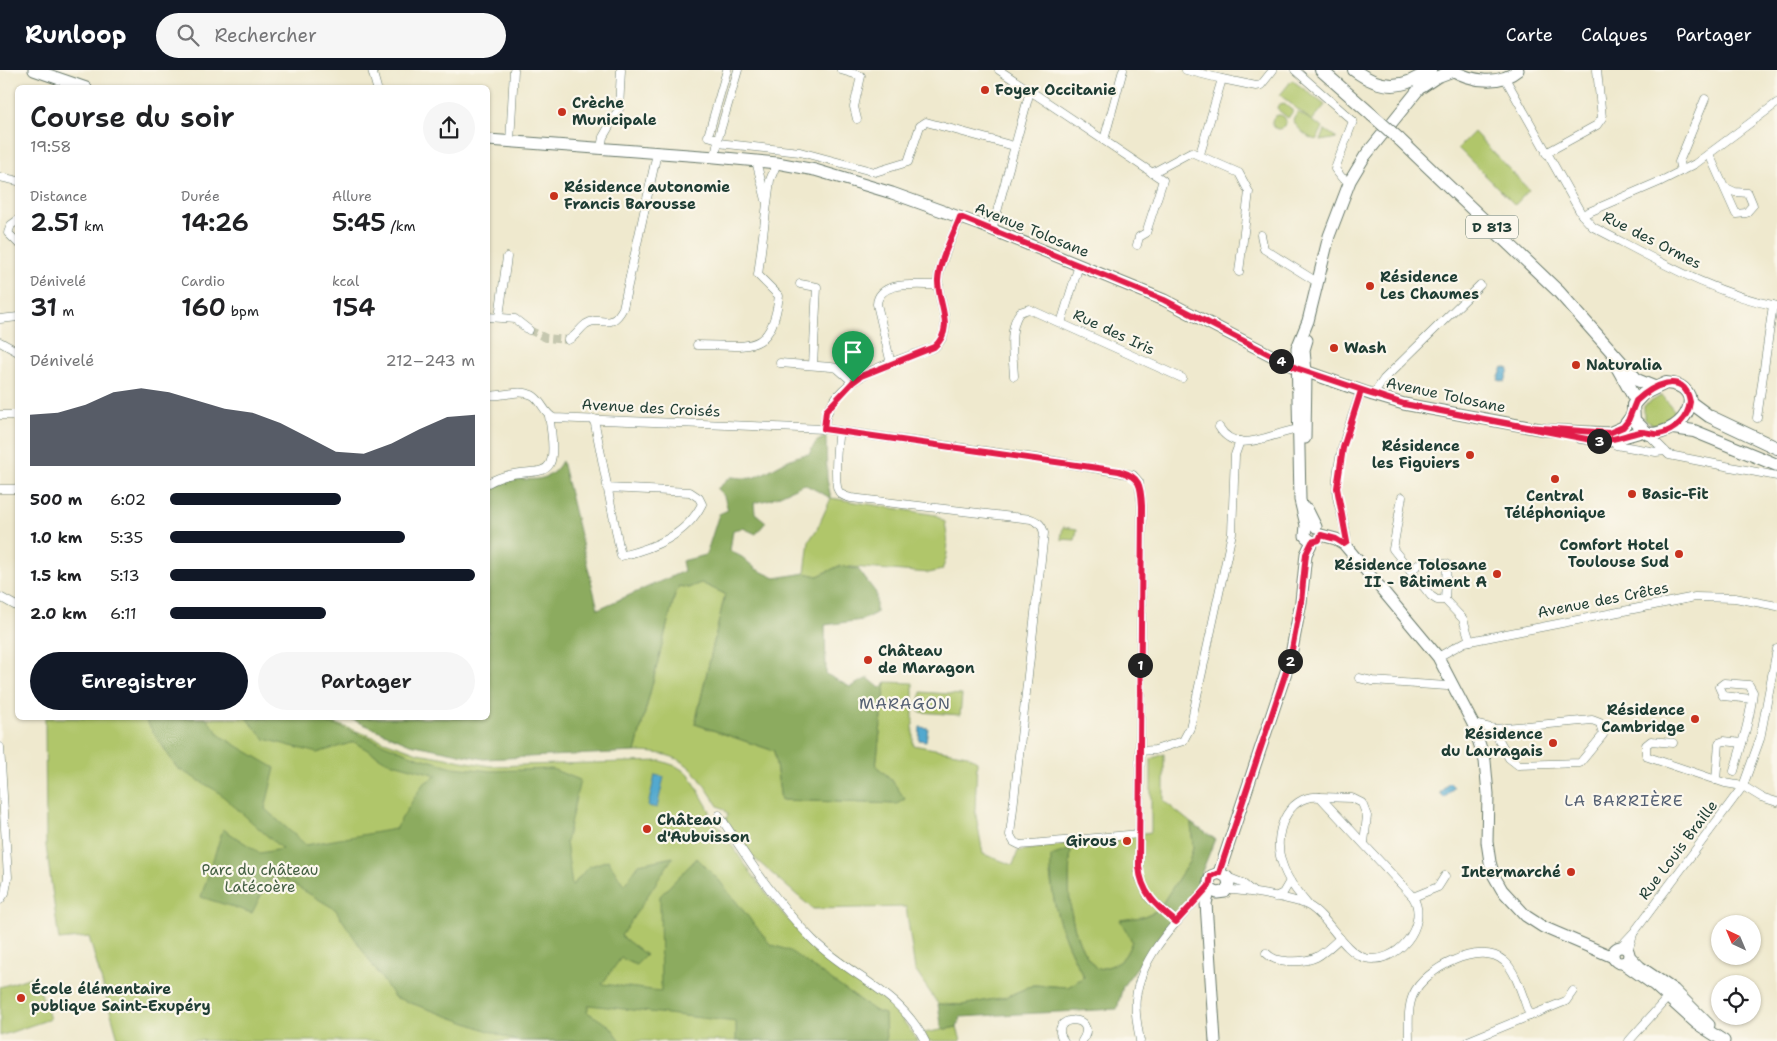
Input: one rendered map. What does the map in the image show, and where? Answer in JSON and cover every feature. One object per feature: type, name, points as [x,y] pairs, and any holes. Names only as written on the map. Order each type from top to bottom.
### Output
[{"type":"main road","name":"D 813","points":[[1322,70],[1499,233],[1583,318],[1637,380],[1654,387]]},
{"type":"main road","points":[[1354,70],[1366,79],[1389,86],[1411,81],[1430,70]]},
{"type":"main road","name":"D 813","points":[[1583,318],[1618,367],[1636,401]]},
{"type":"main road","points":[[1670,429],[1687,416],[1690,402],[1687,393],[1675,384],[1666,383],[1654,387],[1636,401],[1632,415],[1646,432],[1670,429],[1694,430],[1777,465]]},
{"type":"main road","points":[[1690,402],[1709,416],[1777,448]]},
{"type":"street","points":[[34,70],[77,85]]},
{"type":"street","points":[[372,70],[376,85]]},
{"type":"street","points":[[510,142],[514,70]]},
{"type":"street","points":[[601,148],[603,137],[619,108],[621,70]]},
{"type":"street","points":[[727,70],[708,136],[718,141],[800,152],[875,172],[908,162],[920,126],[926,122],[1014,146]]},
{"type":"street","points":[[715,156],[738,70]]},
{"type":"street","points":[[841,70],[861,76],[854,107],[857,119]]},
{"type":"street","points":[[999,70],[1163,180],[1146,233],[1139,237],[1137,245]]},
{"type":"street","points":[[1104,140],[1122,70]]},
{"type":"street","points":[[1186,70],[1210,73],[1222,79],[1256,86],[1260,85],[1272,70]]},
{"type":"street","points":[[1295,70],[1353,121],[1335,169],[1342,178],[1350,181]]},
{"type":"street","points":[[1223,875],[1290,660],[1301,602],[1306,554],[1314,533],[1300,500],[1301,370],[1308,335],[1308,321],[1317,282],[1329,236],[1350,181],[1365,156],[1418,90],[1430,70]]},
{"type":"street","points":[[1418,90],[1437,76],[1452,70],[1483,80],[1505,78],[1518,70]]},
{"type":"street","points":[[1546,153],[1597,125],[1602,118],[1597,70]]},
{"type":"street","name":"Rue des Ormes","points":[[1505,78],[1582,215],[1593,227],[1690,276],[1730,292],[1775,305]]},
{"type":"street","points":[[1200,154],[1222,79]]},
{"type":"street","points":[[992,230],[1030,91]]},
{"type":"street","points":[[1680,171],[1679,162],[1705,99]]},
{"type":"street","points":[[1582,215],[1680,171],[1709,154],[1777,103]]},
{"type":"street","name":"Avenue Tolosane","points":[[490,140],[715,156],[777,163],[852,180],[960,217],[1164,300],[1301,370],[1373,395],[1404,404],[1597,441],[1610,441],[1646,432]]},
{"type":"street","points":[[1152,173],[1191,152],[1200,154],[1205,160],[1240,173],[1249,192],[1239,272]]},
{"type":"street","points":[[568,340],[576,337],[585,325],[591,322],[611,322],[617,319],[623,308],[657,153]]},
{"type":"street","points":[[1709,154],[1724,186]]},
{"type":"street","points":[[756,161],[768,208]]},
{"type":"street","points":[[697,345],[753,345],[770,332],[777,315],[779,296],[758,274],[761,238],[768,208],[770,180],[777,163]]},
{"type":"street","points":[[0,177],[15,180]]},
{"type":"street","points":[[824,429],[826,411],[853,382],[861,376],[934,347],[941,341],[946,327],[939,285],[940,271],[960,217]]},
{"type":"street","points":[[15,222],[4,233],[15,241]]},
{"type":"street","points":[[1261,235],[1264,249],[1317,282]]},
{"type":"street","points":[[499,317],[506,257]]},
{"type":"street","name":"Rue des Iris","points":[[1078,265],[1061,323],[1182,378]]},
{"type":"street","points":[[800,284],[817,287],[813,365]]},
{"type":"street","points":[[891,364],[877,298],[884,290],[902,286],[939,285]]},
{"type":"street","points":[[1373,395],[1384,379],[1480,285]]},
{"type":"street","points":[[1757,418],[1775,305]]},
{"type":"street","points":[[1014,376],[1013,340],[1015,320],[1020,312],[1029,309],[1061,323]]},
{"type":"street","points":[[0,319],[15,316]]},
{"type":"street","points":[[490,316],[515,319],[529,330]]},
{"type":"street","points":[[0,342],[15,350]]},
{"type":"street","points":[[780,363],[838,368],[853,382]]},
{"type":"street","points":[[1344,544],[1348,536],[1340,512],[1337,488],[1343,448],[1361,391]]},
{"type":"street","points":[[490,395],[525,393],[539,401],[550,416],[554,451],[552,463],[543,471],[511,475],[490,483]]},
{"type":"street","points":[[0,415],[15,415]]},
{"type":"street","name":"Avenue Tolosane","points":[[1545,430],[1609,433],[1623,427],[1632,415]]},
{"type":"street","name":"Avenue des Croisés","points":[[550,416],[824,429],[1040,459],[1133,475],[1138,482],[1142,506],[1140,751]]},
{"type":"street","points":[[594,419],[607,488],[621,556],[646,549],[673,536],[696,517],[702,504],[699,498],[690,492],[607,488]]},
{"type":"street","points":[[1219,427],[1227,438],[1240,441],[1266,440],[1301,429]]},
{"type":"street","points":[[1670,429],[1666,445],[1674,456]]},
{"type":"street","points":[[839,431],[837,479],[838,490],[842,495],[851,498],[1031,519],[1038,522],[1042,527],[1044,533],[1010,835],[1014,842],[1020,845],[1139,834]]},
{"type":"street","points":[[1646,432],[1665,451],[1674,456],[1777,476]]},
{"type":"street","points":[[1176,922],[1149,898],[1140,876],[1140,751],[1155,750],[1183,741],[1188,733],[1232,533],[1235,454],[1240,441]]},
{"type":"street","points":[[1616,445],[1656,452],[1665,451]]},
{"type":"street","points":[[0,489],[15,489]]},
{"type":"street","points":[[1402,497],[1393,549],[1431,596],[1437,600],[1445,600],[1463,618],[1470,641]]},
{"type":"street","points":[[1314,533],[1336,539],[1344,544],[1417,631],[1441,655],[1473,724],[1485,761],[1488,794],[1487,842],[1490,862],[1509,892],[1528,910],[1594,944],[1619,954],[1671,994],[1696,1023],[1724,1041]]},
{"type":"street","points":[[1410,571],[1422,562],[1447,564],[1445,600]]},
{"type":"street","name":"Avenue des Crêtes","points":[[1441,655],[1458,644],[1470,641],[1695,596],[1735,598],[1777,606]]},
{"type":"street","points":[[0,597],[15,605]]},
{"type":"street","name":"Rue Louis Braille","points":[[1619,954],[1743,786],[1760,739],[1777,648]]},
{"type":"street","points":[[1359,678],[1372,681],[1447,686],[1452,682]]},
{"type":"street","points":[[1734,771],[1752,699]]},
{"type":"street","points":[[1473,724],[1493,729],[1592,720],[1599,722],[1603,733],[1601,739],[1580,764],[1520,766],[1510,760],[1493,729]]},
{"type":"street","points":[[1673,743],[1650,741],[1646,745],[1646,754],[1648,757],[1716,780],[1743,786],[1754,793],[1777,802]]},
{"type":"street","points":[[1716,780],[1719,743],[1724,741],[1742,743]]},
{"type":"street","points":[[0,747],[8,878],[5,894],[0,900]]},
{"type":"street","points":[[1320,798],[1413,897],[1419,910],[1417,925],[1406,941],[1392,954],[1381,958],[1364,958],[1354,952],[1309,906],[1290,881],[1279,854],[1278,841],[1283,823],[1289,811],[1299,801],[1309,797],[1355,799],[1362,803],[1367,816],[1364,843]]},
{"type":"street","points":[[718,815],[759,876],[812,939],[886,993],[914,1024],[925,1041]]},
{"type":"street","points":[[1140,1041],[1135,1001],[1138,986],[1151,957],[1176,922],[1217,890],[1229,884],[1223,875]]},
{"type":"street","points":[[1217,890],[1211,876],[1223,875],[1242,883],[1253,892]]},
{"type":"street","points":[[1413,897],[1438,886],[1445,876]]},
{"type":"street","points":[[1275,897],[1283,893],[1290,881]]},
{"type":"street","points":[[1217,890],[1253,892],[1309,906]]},
{"type":"street","points":[[1214,1041],[1206,903],[1217,890]]},
{"type":"street","points":[[1266,953],[1274,960],[1307,961],[1321,955],[1340,938]]},
{"type":"street","points":[[1409,1041],[1410,1009],[1417,987],[1431,973],[1479,953],[1496,956],[1508,964],[1530,1016]]},
{"type":"street","points":[[1468,1041],[1566,1001],[1573,991]]},
{"type":"street","points":[[1642,1041],[1632,1038],[1671,994]]},
{"type":"street","points":[[1064,1041],[1060,1033],[1062,1026],[1067,1021],[1074,1020],[1080,1022],[1085,1028],[1085,1035],[1082,1041]]},
{"type":"green space","points":[[1292,80],[1325,105],[1312,121],[1280,95]]},
{"type":"green space","points":[[1283,103],[1293,111],[1288,118],[1277,109],[1278,105]]},
{"type":"green space","points":[[1298,112],[1323,128],[1316,140],[1306,135],[1293,120]]},
{"type":"green space","points":[[1279,115],[1284,117],[1286,122],[1284,127],[1279,129],[1274,127],[1272,122],[1274,117]]},
{"type":"green space","points":[[1325,130],[1337,138],[1321,141]]},
{"type":"green space","points":[[1474,132],[1529,190],[1515,205],[1458,148]]},
{"type":"green space","points":[[1662,395],[1677,414],[1661,424],[1652,424],[1644,419],[1644,406]]},
{"type":"green space","points":[[826,436],[827,479],[831,498],[804,484],[771,499],[754,503],[755,513],[766,522],[756,534],[743,528],[733,530],[730,551],[742,557],[756,569],[775,578],[805,573],[818,576],[839,566],[858,569],[876,593],[876,613],[862,620],[825,625],[826,674],[850,687],[868,678],[880,688],[886,682],[876,766],[891,779],[905,799],[897,804],[781,800],[774,751],[695,724],[725,594],[701,583],[688,588],[679,586],[675,594],[635,752],[484,759],[410,744],[354,720],[490,720],[490,486],[496,482],[511,479],[543,478],[550,475],[562,461],[598,609],[684,571],[682,561],[706,555],[719,514],[728,510],[724,496],[717,489],[731,477],[752,478],[762,474],[794,457],[809,454],[816,442]]},
{"type":"green space","points":[[831,498],[936,515],[945,522],[947,535],[948,546],[942,570],[929,573],[839,566],[818,576],[805,573],[809,541],[817,529]]},
{"type":"green space","points":[[1063,527],[1077,529],[1075,540],[1061,539]]},
{"type":"green space","points":[[701,582],[725,594],[695,724],[774,751],[781,800],[897,804],[904,799],[891,779],[876,766],[886,682],[913,683],[913,745],[967,755],[977,761],[975,810],[983,854],[1013,865],[1018,851],[1151,832],[1151,759],[1164,754],[1164,801],[1191,823],[1193,848],[1189,862],[1158,910],[1142,917],[1121,920],[1132,941],[1127,953],[1120,961],[1097,969],[1087,957],[1080,943],[1071,912],[1069,880],[1071,849],[1050,874],[1061,927],[1084,977],[1068,987],[1033,985],[1006,997],[962,1005],[938,1004],[915,970],[906,907],[813,909],[747,852],[726,819],[728,815],[724,809],[718,806],[702,781],[686,764],[666,755],[635,752],[675,594],[679,586],[688,588]]},
{"type":"green space","points":[[921,692],[962,695],[960,715],[919,712]]},
{"type":"green space","name":"Parc du château Latécoère","points":[[45,720],[326,720],[418,753],[490,766],[661,761],[676,766],[689,774],[710,811],[713,822],[718,825],[751,873],[788,919],[822,953],[882,997],[918,1041],[222,1041],[118,1038],[89,937],[59,940],[46,846]]},
{"type":"green space","points":[[145,720],[208,720],[222,737],[275,768],[265,809],[306,845],[395,829],[423,784],[437,775],[386,761],[354,742],[317,753],[265,739],[248,720],[313,720],[335,725],[417,757],[453,767],[490,771],[552,769],[580,780],[566,842],[572,886],[588,867],[608,860],[624,885],[639,864],[673,857],[621,936],[646,955],[636,965],[621,958],[602,984],[661,991],[660,896],[697,858],[718,879],[770,944],[790,951],[875,1011],[885,1014],[886,1041],[736,1041],[736,1022],[589,1005],[587,1012],[610,1026],[621,1041],[517,1041],[394,997],[335,909],[284,879],[268,881],[252,913],[201,897],[223,829],[260,853],[282,849],[217,791],[177,768]]},
{"type":"green space","points":[[1191,823],[1215,839],[1195,889],[1123,986],[1117,1009],[960,1017],[957,1027],[942,1030],[938,1004],[962,1005],[1006,997],[1033,985],[1068,987],[1084,977],[1069,948],[1058,919],[1052,888],[1051,856],[1071,849],[1069,880],[1071,912],[1075,928],[1087,957],[1097,969],[1104,968],[1120,961],[1127,953],[1132,941],[1120,920],[1142,917],[1158,910],[1189,862],[1193,848]]},
{"type":"green space","points":[[35,976],[50,1019],[0,1036],[0,987]]},
{"type":"green space","points":[[957,1027],[961,1041],[928,1041],[924,1033]]},
{"type":"water","points":[[1503,367],[1509,369],[1505,382],[1498,380]]},
{"type":"water","points":[[920,727],[928,728],[926,741],[919,740]]},
{"type":"water","points":[[655,775],[664,777],[657,808],[648,806]]},
{"type":"water","points":[[1449,782],[1454,787],[1445,798],[1440,793]]},
{"type":"tunnel","points":[[529,330],[546,338],[568,340]]},
{"type":"place","name":"Foyer Occitanie","points":[[985,90]]},
{"type":"place","name":"Crèche Municipale","points":[[562,112]]},
{"type":"place","name":"Résidence autonomie Francis Barousse","points":[[554,196]]},
{"type":"place","name":"Résidence Les Chaumes","points":[[1370,286]]},
{"type":"place","name":"Wash","points":[[1334,348]]},
{"type":"place","name":"Naturalia","points":[[1576,365]]},
{"type":"place","name":"Résidence les Figuiers","points":[[1470,455]]},
{"type":"place","name":"Central Téléphonique","points":[[1555,479]]},
{"type":"place","name":"Basic-Fit","points":[[1632,494]]},
{"type":"place","name":"Comfort Hotel Toulouse Sud","points":[[1679,554]]},
{"type":"place","name":"Résidence Tolosane II - Bâtiment A","points":[[1497,574]]},
{"type":"place","name":"Château de Maragon","points":[[868,660]]},
{"type":"place","name":"Résidence Cambridge","points":[[1695,719]]},
{"type":"place","name":"Résidence du Lauragais","points":[[1553,743]]},
{"type":"place","name":"Château d'Aubuisson","points":[[647,829]]},
{"type":"place","name":"Girous","points":[[1127,841]]},
{"type":"place","name":"Intermarché","points":[[1571,872]]},
{"type":"place","name":"École élémentaire publique Saint-Exupéry","points":[[21,998]]},
{"type":"district","name":"MARAGON","points":[[905,703]]},
{"type":"district","name":"LA BARRIÈRE","points":[[1624,800]]},
{"type":"route","points":[[853,382],[834,400],[826,411],[824,429],[1119,471],[1133,475],[1138,482],[1142,493],[1139,866],[1140,876],[1149,898],[1176,922],[1209,886],[1211,876],[1219,873],[1245,797],[1256,757],[1290,660],[1301,602],[1308,547],[1312,542],[1319,540],[1321,535],[1336,539],[1344,544],[1347,542],[1348,536],[1340,512],[1337,488],[1343,448],[1361,391],[1404,404],[1597,441],[1616,440],[1644,431],[1648,434],[1658,434],[1667,431],[1687,416],[1690,402],[1687,393],[1682,387],[1666,383],[1659,385],[1636,401],[1633,405],[1632,415],[1623,427],[1609,433],[1545,430],[1404,404],[1296,368],[1210,322],[1164,300],[960,217],[938,279],[946,327],[941,341],[934,347],[861,376],[853,382]]}]
